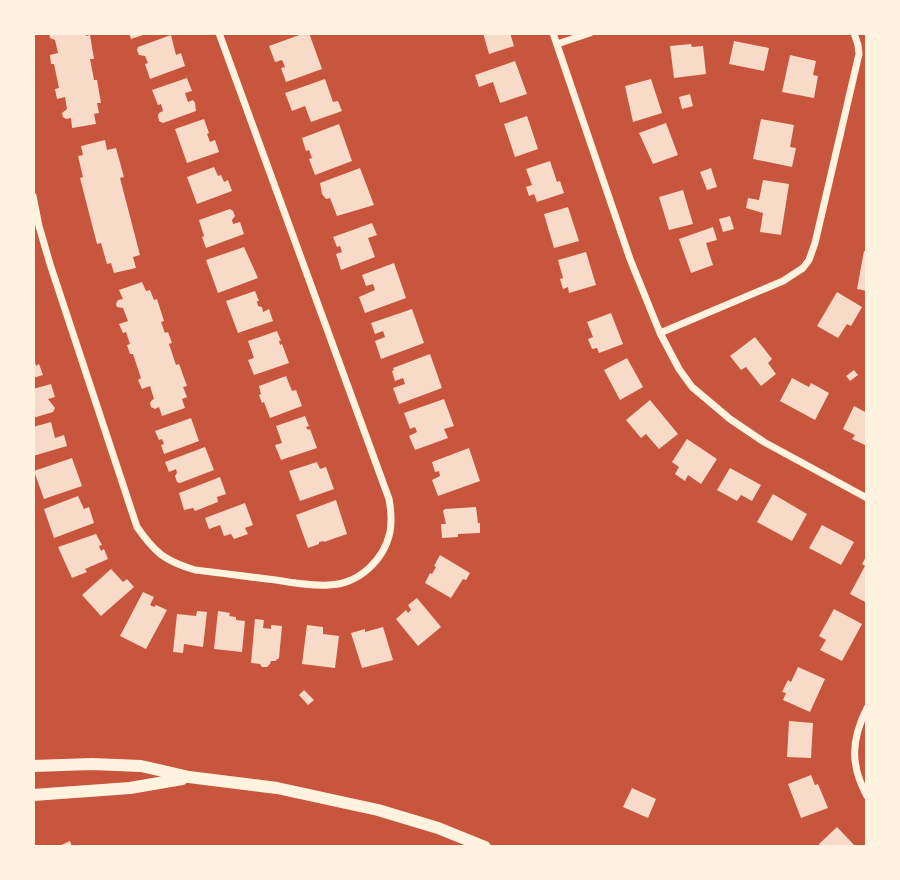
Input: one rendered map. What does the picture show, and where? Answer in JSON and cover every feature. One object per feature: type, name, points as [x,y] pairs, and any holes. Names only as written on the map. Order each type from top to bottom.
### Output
[{"type":"main road","points":[[33,766],[141,766],[189,778],[276,788],[378,810],[438,828],[485,847]]},
{"type":"main road","points":[[33,795],[130,788],[189,778]]},
{"type":"street","points":[[33,196],[50,264],[137,527],[150,545],[163,557],[195,570],[300,583],[344,583],[369,568],[386,545],[391,517],[389,499],[219,33]]},
{"type":"street","points":[[553,33],[630,259],[660,333],[679,369],[692,387],[730,419],[764,442],[867,498]]},
{"type":"street","points":[[557,44],[590,33]]},
{"type":"street","points":[[660,333],[783,281],[803,268],[809,260],[859,54],[854,33]]},
{"type":"street","points":[[867,708],[857,733],[855,763],[856,775],[867,796]]},
{"type":"building","points":[[49,33],[90,35],[94,59],[90,59],[101,103],[97,103],[99,113],[94,114],[96,124],[72,128],[71,118],[63,117],[62,113],[67,109],[65,97],[57,99],[55,89],[59,88],[50,55],[58,53],[55,40],[50,38]]},
{"type":"building","points":[[129,33],[146,33],[146,34],[131,39]]},
{"type":"building","points":[[309,33],[322,69],[286,82],[281,68],[285,67],[282,60],[275,62],[269,46]]},
{"type":"building","points":[[483,33],[510,33],[514,46],[489,54]]},
{"type":"building","points":[[171,35],[176,55],[181,53],[185,66],[150,79],[145,64],[148,63],[145,56],[139,55],[138,47]]},
{"type":"building","points":[[734,41],[769,48],[764,71],[729,64]]},
{"type":"building","points":[[691,44],[692,47],[703,46],[706,74],[674,78],[670,46]]},
{"type":"building","points":[[790,55],[816,61],[813,75],[818,76],[814,98],[782,92]]},
{"type":"building","points":[[515,61],[527,94],[500,103],[493,82],[479,87],[475,75]]},
{"type":"building","points":[[187,78],[192,91],[185,93],[188,102],[193,100],[195,103],[196,111],[163,123],[159,121],[159,113],[163,111],[152,90]]},
{"type":"building","points":[[325,79],[333,102],[338,101],[342,111],[311,122],[305,106],[292,111],[285,93]]},
{"type":"building","points":[[651,79],[662,113],[633,122],[625,86]]},
{"type":"building","points":[[690,94],[693,106],[682,109],[679,97]]},
{"type":"building","points":[[527,116],[538,149],[515,157],[504,124]]},
{"type":"building","points":[[204,119],[210,142],[215,140],[219,152],[187,163],[175,129]]},
{"type":"building","points":[[761,119],[794,125],[790,147],[796,148],[792,167],[753,159]]},
{"type":"building","points":[[666,123],[678,155],[653,164],[639,133]]},
{"type":"building","points":[[339,124],[352,161],[315,175],[309,159],[312,158],[309,150],[306,151],[302,138]]},
{"type":"building","points":[[105,140],[107,150],[116,148],[124,177],[120,178],[140,255],[133,257],[136,268],[114,273],[111,263],[107,264],[101,243],[97,244],[80,178],[83,177],[78,156],[83,155],[81,146]]},
{"type":"building","points":[[550,161],[564,193],[537,202],[534,194],[529,196],[526,187],[532,185],[526,169]]},
{"type":"building","points":[[214,167],[224,182],[228,180],[232,191],[197,204],[187,177]]},
{"type":"building","points":[[360,168],[374,205],[337,216],[330,198],[326,199],[322,194],[320,183]]},
{"type":"building","points":[[711,168],[717,187],[707,190],[700,172]]},
{"type":"building","points":[[763,180],[789,184],[781,235],[760,232],[763,213],[746,208],[748,198],[759,200]]},
{"type":"building","points":[[683,190],[693,224],[669,230],[659,197]]},
{"type":"building","points":[[568,207],[579,241],[554,248],[544,214]]},
{"type":"building","points":[[230,209],[235,216],[233,224],[240,222],[244,234],[206,248],[199,220]]},
{"type":"building","points":[[730,216],[734,229],[723,232],[719,219]]},
{"type":"building","points":[[372,223],[377,235],[368,238],[375,257],[341,270],[336,254],[342,252],[333,237]]},
{"type":"building","points":[[713,227],[717,240],[706,243],[713,265],[691,273],[679,239]]},
{"type":"building","points":[[244,247],[258,278],[218,293],[206,260]]},
{"type":"building","points":[[864,251],[867,252],[867,291],[857,289]]},
{"type":"building","points":[[586,252],[596,285],[569,293],[568,287],[563,289],[558,260]]},
{"type":"building","points":[[394,263],[406,298],[365,313],[359,297],[375,290],[373,284],[366,286],[362,275]]},
{"type":"building","points":[[142,282],[146,291],[150,290],[154,300],[157,299],[164,321],[161,322],[165,333],[168,332],[176,365],[179,364],[187,386],[183,387],[187,397],[182,399],[185,408],[162,416],[159,407],[151,407],[150,403],[154,399],[150,386],[142,389],[138,380],[141,378],[127,345],[130,344],[126,332],[123,333],[119,324],[128,321],[123,308],[117,307],[116,304],[123,299],[119,290]]},
{"type":"building","points":[[255,291],[258,306],[262,307],[263,312],[269,309],[273,321],[238,333],[226,301]]},
{"type":"building","points":[[837,292],[862,307],[851,326],[847,324],[838,338],[817,326]]},
{"type":"building","points":[[412,309],[424,343],[381,359],[375,341],[385,337],[383,331],[375,334],[371,323]]},
{"type":"building","points":[[611,313],[623,344],[599,353],[597,348],[592,349],[588,339],[593,337],[587,322]]},
{"type":"building","points":[[277,331],[280,345],[282,344],[289,363],[254,375],[248,360],[254,358],[248,341]]},
{"type":"building","points":[[755,337],[772,359],[768,363],[776,374],[761,386],[746,367],[741,370],[730,356]]},
{"type":"building","points":[[33,353],[36,366],[39,364],[43,375],[33,378]]},
{"type":"building","points":[[430,354],[442,388],[399,404],[393,388],[405,384],[403,378],[395,381],[393,368]]},
{"type":"building","points":[[627,358],[643,387],[620,400],[604,370]]},
{"type":"building","points":[[854,370],[858,375],[850,381],[846,376]]},
{"type":"building","points":[[286,376],[292,391],[296,390],[302,406],[270,418],[259,395],[259,386]]},
{"type":"building","points":[[792,378],[809,387],[811,383],[829,393],[815,420],[780,401]]},
{"type":"building","points":[[51,384],[55,397],[48,399],[55,408],[53,412],[33,418],[33,389]]},
{"type":"building","points":[[444,399],[454,426],[444,429],[448,438],[415,450],[409,436],[417,432],[415,427],[410,429],[404,413]]},
{"type":"building","points":[[650,400],[678,434],[659,449],[646,434],[641,438],[626,420]]},
{"type":"building","points":[[854,406],[867,413],[867,446],[852,439],[855,435],[843,429]]},
{"type":"building","points":[[305,416],[309,426],[306,427],[310,429],[317,448],[281,460],[275,445],[282,443],[276,426]]},
{"type":"building","points":[[191,418],[199,441],[164,454],[161,445],[164,444],[155,431]]},
{"type":"building","points":[[51,422],[55,438],[64,435],[67,446],[33,456],[33,427]]},
{"type":"building","points":[[687,439],[717,459],[701,484],[688,475],[685,481],[675,474],[679,467],[672,462]]},
{"type":"building","points":[[205,447],[214,470],[177,482],[176,469],[169,472],[165,462]]},
{"type":"building","points":[[469,448],[480,481],[438,496],[432,480],[440,476],[439,471],[435,472],[432,462]]},
{"type":"building","points":[[72,458],[82,486],[44,499],[34,471]]},
{"type":"building","points":[[317,462],[320,469],[326,467],[334,489],[300,501],[289,471]]},
{"type":"building","points":[[730,468],[761,485],[752,501],[741,495],[737,501],[717,490]]},
{"type":"building","points":[[220,477],[226,494],[217,497],[218,502],[195,511],[193,508],[184,510],[179,493]]},
{"type":"building","points":[[773,494],[807,514],[792,541],[757,522]]},
{"type":"building","points":[[78,496],[84,509],[89,507],[94,523],[54,538],[44,509]]},
{"type":"building","points":[[336,500],[347,534],[308,548],[296,515]]},
{"type":"building","points":[[245,503],[253,525],[245,528],[248,534],[234,539],[231,534],[224,536],[220,525],[209,529],[205,518]]},
{"type":"building","points":[[476,507],[480,533],[442,538],[441,524],[446,524],[443,511],[445,509]]},
{"type":"building","points":[[822,525],[854,542],[841,565],[809,548]]},
{"type":"building","points":[[96,534],[102,545],[99,546],[101,551],[104,549],[108,559],[72,578],[58,547]]},
{"type":"building","points":[[440,555],[470,573],[451,598],[425,583],[436,567],[434,566]]},
{"type":"building","points":[[867,555],[867,603],[850,594],[865,566],[862,564]]},
{"type":"building","points":[[111,569],[123,582],[127,579],[134,587],[101,616],[82,595]]},
{"type":"building","points":[[143,592],[154,597],[150,605],[167,610],[146,649],[120,636]]},
{"type":"building","points":[[417,598],[441,627],[418,646],[396,619],[406,610],[408,613],[411,610],[408,605]]},
{"type":"building","points":[[834,609],[862,624],[842,661],[820,650],[826,640],[819,636]]},
{"type":"building","points":[[197,611],[207,612],[203,647],[184,644],[183,653],[173,652],[177,614],[196,616]]},
{"type":"building","points":[[218,611],[230,613],[229,616],[236,617],[236,620],[245,621],[242,652],[214,649]]},
{"type":"building","points":[[255,619],[264,620],[263,628],[271,629],[271,625],[282,626],[279,658],[271,661],[267,667],[251,663]]},
{"type":"building","points":[[307,625],[323,627],[323,634],[339,636],[335,668],[302,664]]},
{"type":"building","points":[[383,627],[393,660],[362,668],[351,633]]},
{"type":"building","points":[[798,667],[825,679],[810,712],[783,700],[786,693],[782,692],[788,680],[791,682]]},
{"type":"building","points":[[304,690],[314,700],[308,705],[299,695]]},
{"type":"building","points":[[789,721],[813,723],[811,758],[787,757]]},
{"type":"building","points":[[811,775],[815,785],[818,784],[828,808],[801,818],[788,784]]},
{"type":"building","points":[[632,788],[656,799],[648,818],[623,807]]},
{"type":"building","points":[[837,827],[856,847],[821,847],[819,844]]},
{"type":"building","points":[[70,841],[72,847],[57,847]]}]
